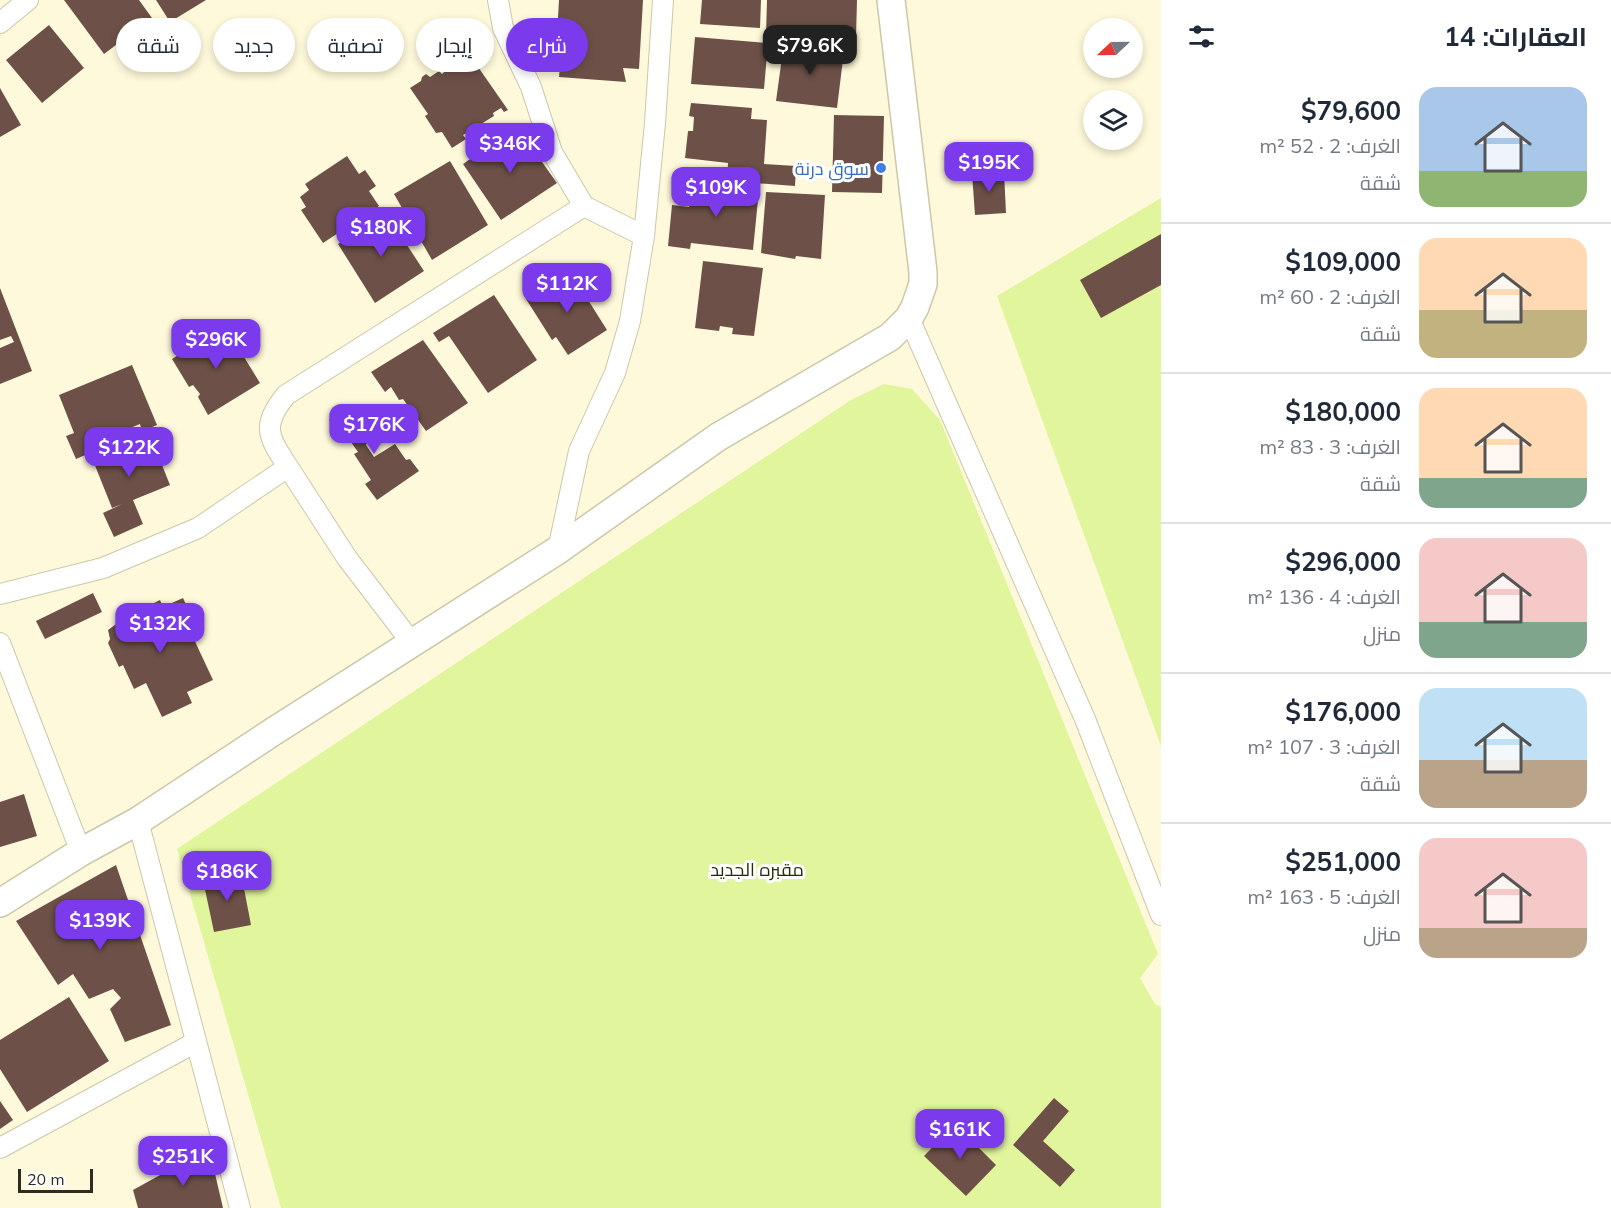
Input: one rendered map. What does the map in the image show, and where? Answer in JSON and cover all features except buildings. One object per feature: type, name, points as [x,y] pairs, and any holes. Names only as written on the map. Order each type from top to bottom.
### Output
[{"type":"main road","points":[[0,903],[81,852],[138,821],[558,550],[718,437],[890,337],[909,318],[920,295],[923,272],[891,0]]},
{"type":"street","points":[[0,23],[28,0]]},
{"type":"street","points":[[498,0],[503,28],[531,87],[552,152],[584,206],[644,236]]},
{"type":"street","points":[[558,550],[579,451],[615,373],[630,321],[644,236],[655,123],[663,0]]},
{"type":"street","points":[[412,643],[347,558],[272,442],[269,428],[274,410],[286,395],[584,206]]},
{"type":"street","points":[[909,318],[1084,719],[1161,915]]},
{"type":"street","points":[[0,594],[103,568],[198,528],[288,467]]},
{"type":"street","points":[[0,643],[81,852]]},
{"type":"street","points":[[138,821],[240,1208]]},
{"type":"street","points":[[0,1148],[196,1042]]},
{"type":"green space","points":[[1161,198],[1161,746],[997,296]]},
{"type":"green space","name":"مقبره الجديد","points":[[884,384],[912,389],[940,420],[1158,954],[1140,978],[1155,1004],[1161,1007],[1161,1208],[281,1208],[177,849],[851,400]]},
{"type":"place","name":"سوق درنة","points":[[881,168]]}]
